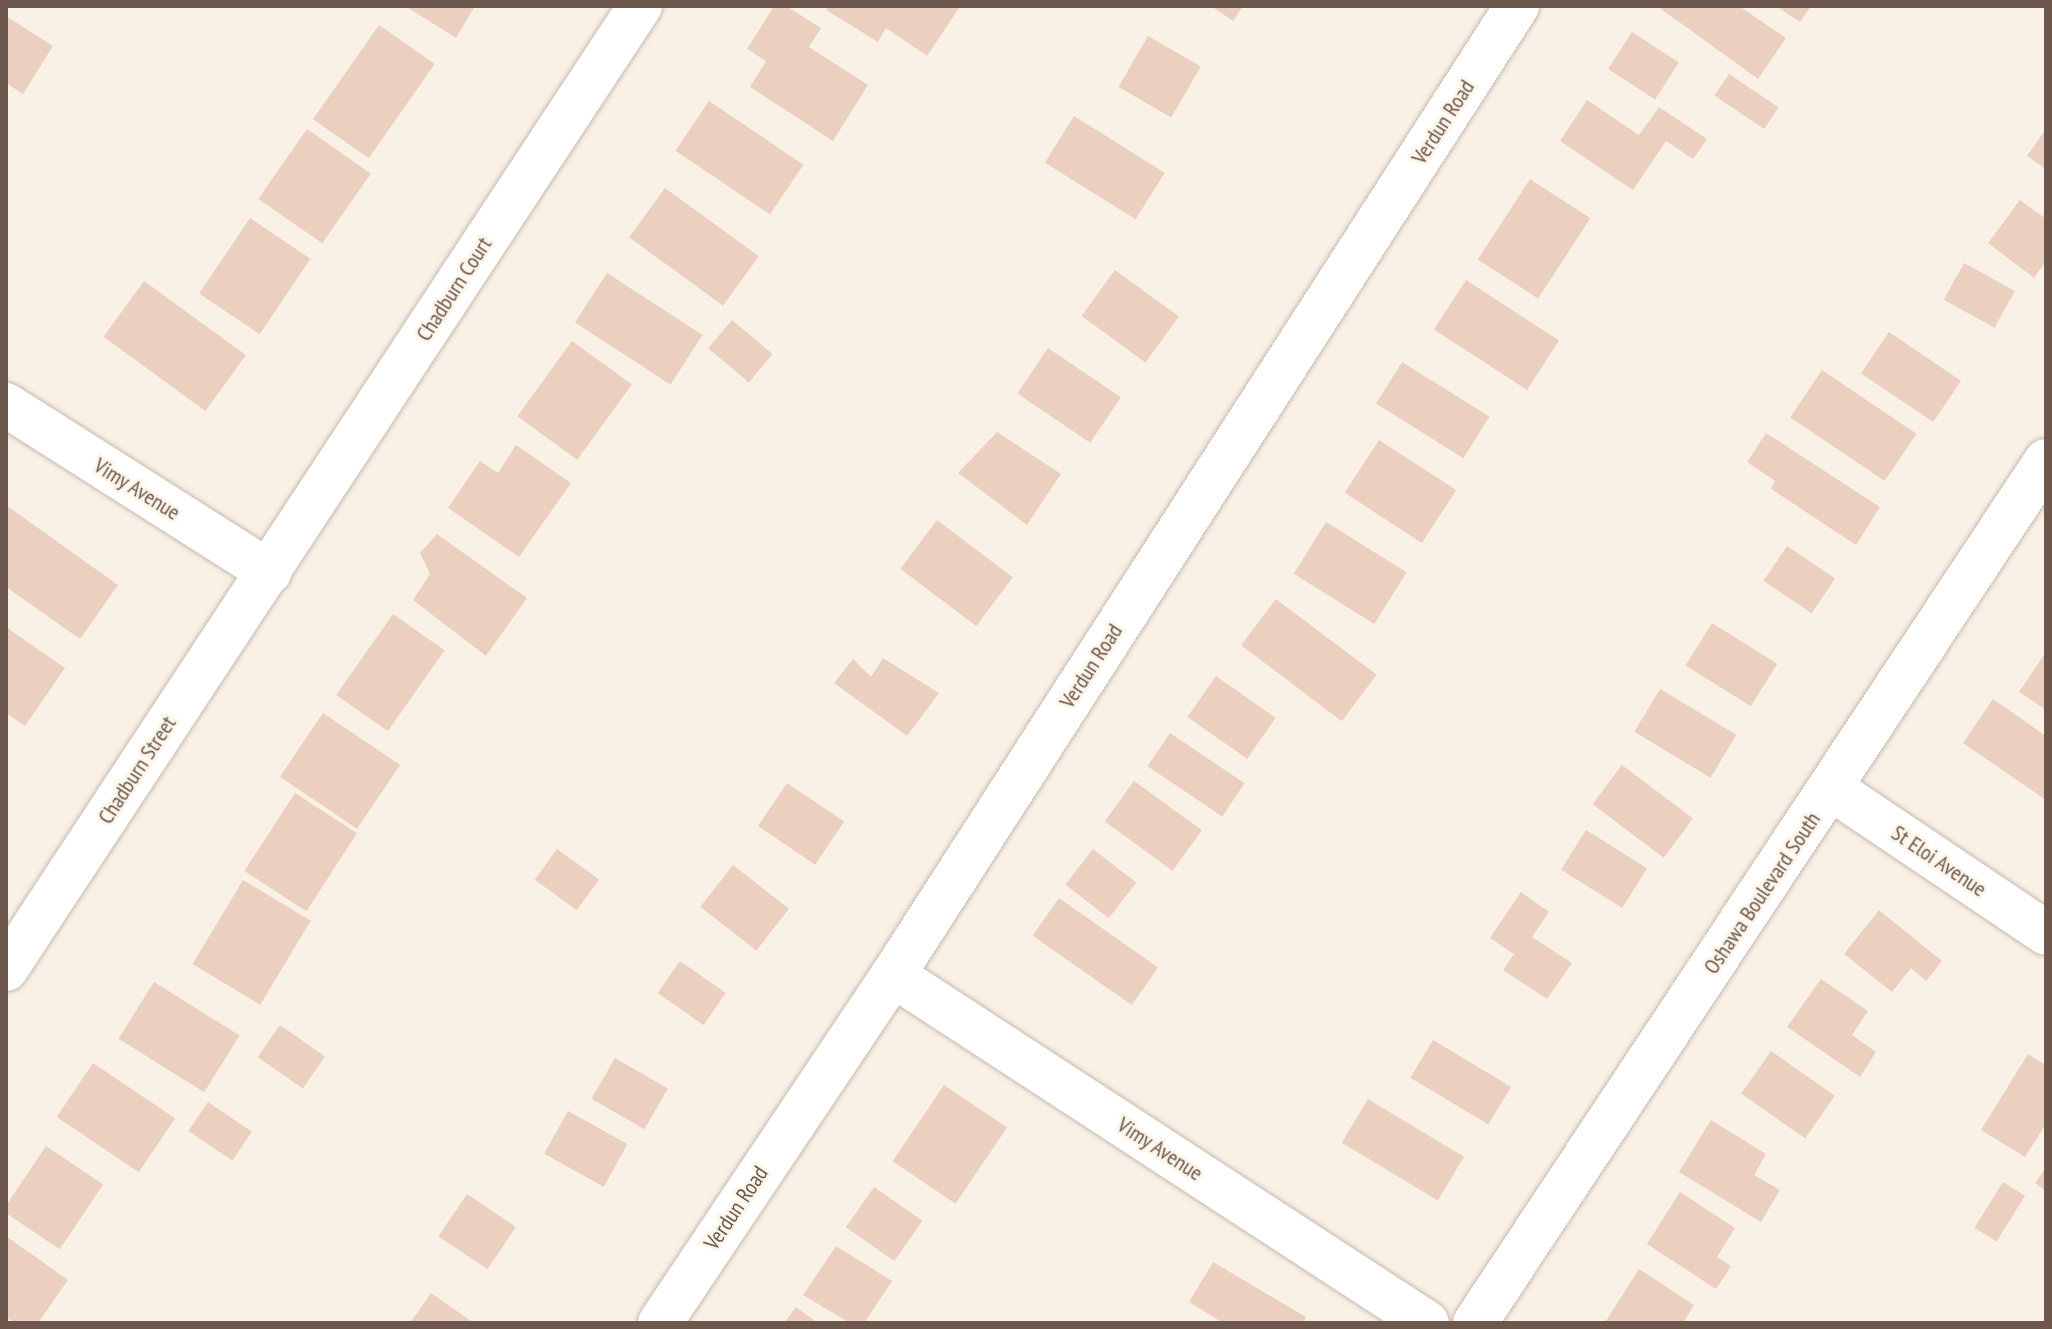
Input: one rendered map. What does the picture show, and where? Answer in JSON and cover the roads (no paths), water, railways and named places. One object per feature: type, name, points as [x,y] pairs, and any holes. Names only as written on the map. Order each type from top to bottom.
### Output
[{"type":"street","name":"Chadburn Court","points":[[269,572],[640,6]]},
{"type":"street","name":"Verdun Road","points":[[660,1323],[893,975],[1517,6]]},
{"type":"street","name":"Vimy Avenue","points":[[6,405],[269,572]]},
{"type":"street","name":"Oshawa Boulevard South","points":[[1475,1323],[1832,789],[2046,461]]},
{"type":"street","name":"Chadburn Street","points":[[6,969],[269,572]]},
{"type":"street","name":"St Eloi Avenue","points":[[1832,789],[2046,933]]},
{"type":"street","name":"Vimy Avenue","points":[[893,975],[1427,1323]]}]
